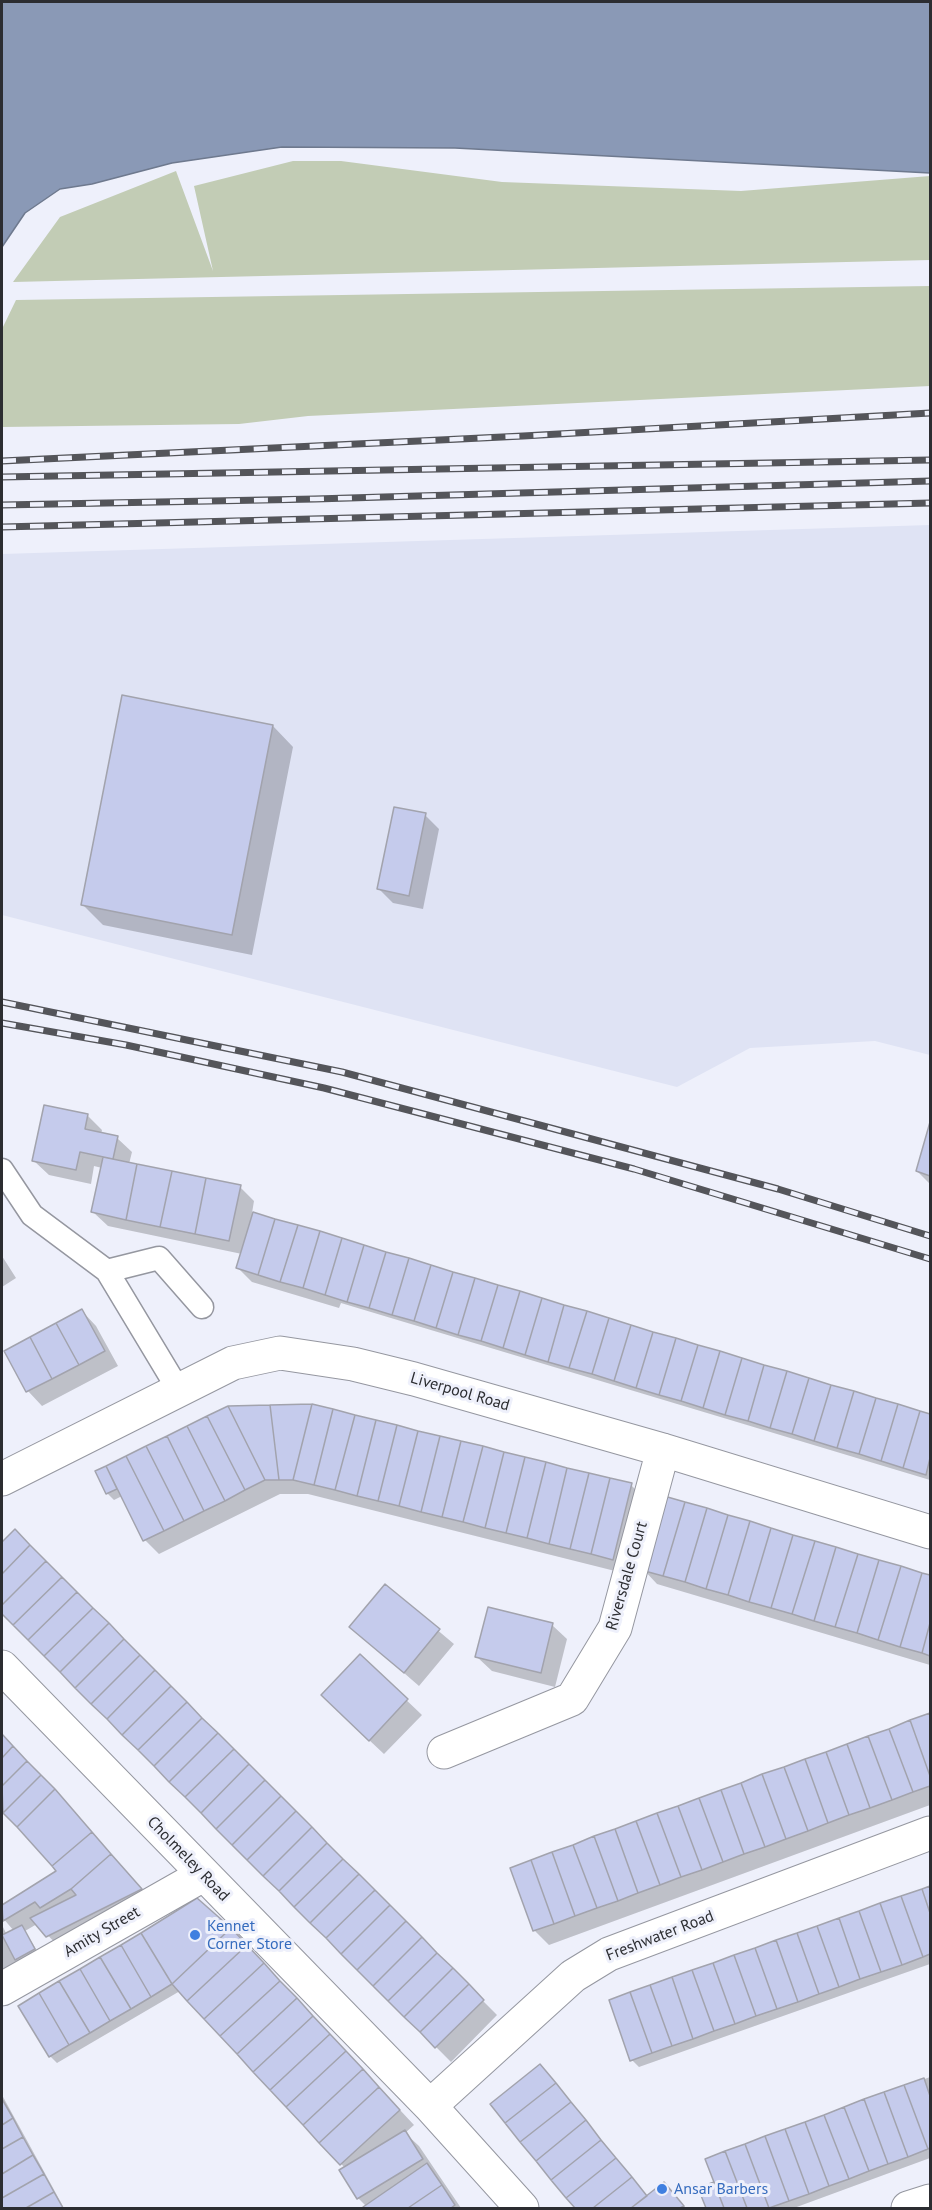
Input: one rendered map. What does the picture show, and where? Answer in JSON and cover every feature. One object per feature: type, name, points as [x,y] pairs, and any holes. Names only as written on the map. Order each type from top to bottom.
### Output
[{"type":"street","name":"Liverpool Road","points":[[2,1479],[233,1363],[280,1353],[353,1364],[414,1379],[663,1450],[930,1532]]},
{"type":"street","name":"Riversdale Court","points":[[444,1752],[572,1699],[615,1628],[663,1450]]},
{"type":"street","name":"Cholmeley Road","points":[[2,1667],[430,2106],[522,2208]]},
{"type":"street","name":"Freshwater Road","points":[[430,2106],[573,1976],[609,1954],[930,1833]]},
{"type":"street","name":"Amity Street","points":[[2,1989],[203,1875]]},
{"type":"street","points":[[908,2208],[930,2200]]},
{"type":"lane","points":[[2,1170],[32,1215],[107,1271],[178,1389]]},
{"type":"lane","points":[[107,1271],[159,1258],[202,1307]]},
{"type":"shaded area","points":[[930,525],[930,1055],[875,1041],[750,1048],[677,1087],[2,915],[2,554]]},
{"type":"green space","points":[[293,161],[341,161],[502,182],[741,191],[930,176],[930,260],[13,282],[60,217],[176,171],[213,271],[194,186]]},
{"type":"green space","points":[[930,286],[930,386],[308,416],[239,424],[2,427],[2,329],[16,300]]},
{"type":"water","points":[[2,2],[930,2],[930,173],[455,148],[282,147],[172,163],[92,184],[60,189],[25,213],[2,247]]},
{"type":"building","points":[[122,695],[273,725],[232,935],[81,905]]},
{"type":"building","points":[[394,807],[426,813],[409,896],[377,889]]},
{"type":"building","points":[[44,1105],[88,1114],[85,1129],[118,1136],[113,1159],[80,1152],[76,1170],[32,1161]]},
{"type":"building","points":[[930,1122],[930,1176],[916,1171]]},
{"type":"building","points":[[103,1157],[137,1164],[126,1220],[91,1212]]},
{"type":"building","points":[[137,1164],[172,1171],[160,1227],[126,1220]]},
{"type":"building","points":[[172,1171],[206,1178],[195,1234],[160,1227]]},
{"type":"building","points":[[206,1178],[241,1185],[229,1241],[195,1234]]},
{"type":"building","points":[[253,1212],[275,1219],[258,1275],[236,1268]]},
{"type":"building","points":[[275,1219],[298,1225],[280,1282],[258,1275]]},
{"type":"building","points":[[298,1225],[320,1231],[303,1288],[280,1282]]},
{"type":"building","points":[[320,1231],[342,1238],[325,1295],[303,1288]]},
{"type":"building","points":[[342,1238],[364,1245],[347,1302],[325,1295]]},
{"type":"building","points":[[364,1245],[386,1252],[369,1308],[347,1302]]},
{"type":"building","points":[[386,1252],[409,1258],[392,1315],[369,1308]]},
{"type":"building","points":[[409,1258],[431,1265],[414,1321],[392,1315]]},
{"type":"building","points":[[431,1265],[453,1272],[436,1328],[414,1321]]},
{"type":"building","points":[[453,1272],[475,1278],[458,1335],[436,1328]]},
{"type":"building","points":[[475,1278],[498,1285],[481,1341],[458,1335]]},
{"type":"building","points":[[498,1285],[520,1291],[503,1348],[481,1341]]},
{"type":"building","points":[[520,1291],[542,1298],[525,1355],[503,1348]]},
{"type":"building","points":[[542,1298],[564,1305],[548,1362],[525,1355]]},
{"type":"building","points":[[564,1305],[587,1311],[569,1368],[548,1362]]},
{"type":"building","points":[[82,1309],[105,1351],[79,1365],[56,1323]]},
{"type":"building","points":[[587,1311],[609,1318],[592,1374],[569,1368]]},
{"type":"building","points":[[609,1318],[631,1325],[614,1381],[592,1374]]},
{"type":"building","points":[[56,1323],[79,1365],[52,1379],[30,1337]]},
{"type":"building","points":[[631,1325],[653,1332],[636,1388],[614,1381]]},
{"type":"building","points":[[653,1332],[676,1338],[659,1395],[636,1388]]},
{"type":"building","points":[[30,1337],[52,1379],[26,1392],[4,1351]]},
{"type":"building","points":[[676,1338],[698,1345],[681,1401],[659,1395]]},
{"type":"building","points":[[698,1345],[720,1351],[703,1408],[681,1401]]},
{"type":"building","points":[[720,1351],[742,1358],[725,1415],[703,1408]]},
{"type":"building","points":[[742,1358],[764,1365],[748,1421],[725,1415]]},
{"type":"building","points":[[764,1365],[787,1371],[770,1428],[748,1421]]},
{"type":"building","points":[[787,1371],[809,1378],[792,1434],[770,1428]]},
{"type":"building","points":[[809,1378],[831,1385],[814,1441],[792,1434]]},
{"type":"building","points":[[831,1385],[854,1391],[837,1448],[814,1441]]},
{"type":"building","points":[[854,1391],[876,1398],[859,1454],[837,1448]]},
{"type":"building","points":[[876,1398],[898,1404],[881,1461],[859,1454]]},
{"type":"building","points":[[312,1404],[333,1409],[314,1485],[293,1480]]},
{"type":"building","points":[[312,1404],[293,1480],[279,1480],[270,1405]]},
{"type":"building","points":[[898,1404],[920,1411],[903,1468],[881,1461]]},
{"type":"building","points":[[270,1405],[279,1480],[265,1480],[228,1406]]},
{"type":"building","points":[[228,1406],[265,1480],[245,1490],[207,1416]]},
{"type":"building","points":[[333,1409],[355,1415],[335,1490],[314,1485]]},
{"type":"building","points":[[920,1411],[930,1414],[930,1458],[926,1475],[903,1468]]},
{"type":"building","points":[[355,1415],[376,1420],[357,1496],[335,1490]]},
{"type":"building","points":[[207,1416],[245,1490],[225,1501],[187,1426]]},
{"type":"building","points":[[376,1420],[397,1425],[378,1501],[357,1496]]},
{"type":"building","points":[[397,1425],[418,1431],[399,1506],[378,1501]]},
{"type":"building","points":[[187,1426],[225,1501],[204,1511],[167,1436]]},
{"type":"building","points":[[418,1431],[440,1436],[421,1512],[399,1506]]},
{"type":"building","points":[[167,1436],[204,1511],[184,1521],[146,1446]]},
{"type":"building","points":[[440,1436],[461,1441],[442,1517],[421,1512]]},
{"type":"building","points":[[461,1441],[483,1446],[463,1522],[442,1517]]},
{"type":"building","points":[[146,1446],[184,1521],[164,1531],[126,1456]]},
{"type":"building","points":[[483,1446],[504,1452],[485,1528],[463,1522]]},
{"type":"building","points":[[504,1452],[525,1457],[506,1533],[485,1528]]},
{"type":"building","points":[[126,1456],[164,1531],[143,1541],[106,1466]]},
{"type":"building","points":[[525,1457],[546,1462],[527,1538],[506,1533]]},
{"type":"building","points":[[546,1462],[567,1468],[549,1544],[527,1538]]},
{"type":"building","points":[[106,1466],[117,1489],[106,1494],[95,1471]]},
{"type":"building","points":[[567,1468],[589,1473],[570,1549],[549,1544]]},
{"type":"building","points":[[589,1473],[610,1478],[591,1554],[570,1549]]},
{"type":"building","points":[[610,1478],[632,1483],[613,1560],[591,1554]]},
{"type":"building","points":[[664,1496],[685,1502],[663,1576],[641,1570]]},
{"type":"building","points":[[685,1502],[707,1508],[685,1582],[663,1576]]},
{"type":"building","points":[[707,1508],[728,1515],[706,1589],[685,1582]]},
{"type":"building","points":[[728,1515],[750,1521],[728,1595],[706,1589]]},
{"type":"building","points":[[750,1521],[771,1528],[749,1602],[728,1595]]},
{"type":"building","points":[[771,1528],[793,1535],[771,1608],[749,1602]]},
{"type":"building","points":[[15,1529],[30,1545],[2,1574],[2,1542]]},
{"type":"building","points":[[793,1535],[815,1541],[792,1614],[771,1608]]},
{"type":"building","points":[[815,1541],[836,1547],[814,1621],[792,1614]]},
{"type":"building","points":[[30,1545],[46,1561],[2,1605],[2,1574]]},
{"type":"building","points":[[836,1547],[858,1554],[835,1627],[814,1621]]},
{"type":"building","points":[[858,1554],[879,1560],[857,1633],[835,1627]]},
{"type":"building","points":[[879,1560],[901,1566],[878,1640],[857,1633]]},
{"type":"building","points":[[46,1561],[62,1577],[13,1625],[2,1614],[2,1605]]},
{"type":"building","points":[[901,1566],[922,1573],[900,1647],[878,1640]]},
{"type":"building","points":[[922,1573],[930,1575],[930,1623],[922,1653],[900,1647]]},
{"type":"building","points":[[62,1577],[77,1592],[28,1640],[13,1625]]},
{"type":"building","points":[[385,1584],[440,1629],[404,1673],[349,1627]]},
{"type":"building","points":[[77,1592],[93,1608],[44,1656],[28,1640]]},
{"type":"building","points":[[488,1607],[553,1623],[541,1673],[475,1657]]},
{"type":"building","points":[[93,1608],[109,1623],[60,1672],[44,1656]]},
{"type":"building","points":[[109,1623],[124,1639],[75,1688],[60,1672]]},
{"type":"building","points":[[930,1623],[930,1656],[922,1653]]},
{"type":"building","points":[[124,1639],[140,1655],[91,1704],[75,1688]]},
{"type":"building","points":[[360,1654],[408,1699],[369,1741],[321,1695]]},
{"type":"building","points":[[140,1655],[155,1670],[107,1719],[91,1704]]},
{"type":"building","points":[[155,1670],[171,1686],[122,1735],[107,1719]]},
{"type":"building","points":[[171,1686],[187,1702],[138,1750],[122,1735]]},
{"type":"building","points":[[187,1702],[202,1718],[154,1766],[138,1750]]},
{"type":"building","points":[[930,1713],[930,1776],[910,1720]]},
{"type":"building","points":[[202,1718],[218,1733],[169,1782],[154,1766]]},
{"type":"building","points":[[910,1720],[930,1776],[930,1786],[913,1792],[889,1729]]},
{"type":"building","points":[[889,1729],[913,1792],[892,1800],[868,1736]]},
{"type":"building","points":[[218,1733],[234,1749],[185,1797],[169,1782]]},
{"type":"building","points":[[2,1734],[13,1746],[2,1758]]},
{"type":"building","points":[[868,1736],[892,1800],[870,1808],[847,1744]]},
{"type":"building","points":[[847,1744],[870,1808],[849,1815],[826,1752]]},
{"type":"building","points":[[13,1746],[27,1761],[2,1786],[2,1758]]},
{"type":"building","points":[[234,1749],[249,1764],[201,1813],[185,1797]]},
{"type":"building","points":[[826,1752],[849,1815],[828,1823],[805,1759]]},
{"type":"building","points":[[805,1759],[828,1823],[808,1831],[784,1767]]},
{"type":"building","points":[[27,1761],[41,1775],[3,1813],[2,1786]]},
{"type":"building","points":[[249,1764],[265,1780],[216,1829],[201,1813]]},
{"type":"building","points":[[784,1767],[808,1831],[786,1839],[762,1774]]},
{"type":"building","points":[[762,1774],[786,1839],[765,1847],[741,1783]]},
{"type":"building","points":[[41,1775],[55,1789],[17,1827],[3,1813]]},
{"type":"building","points":[[265,1780],[281,1796],[232,1845],[216,1829]]},
{"type":"building","points":[[741,1783],[765,1847],[744,1854],[721,1790]]},
{"type":"building","points":[[55,1789],[92,1832],[52,1866],[17,1827]]},
{"type":"building","points":[[721,1790],[744,1854],[723,1862],[699,1798]]},
{"type":"building","points":[[281,1796],[296,1811],[247,1860],[232,1845]]},
{"type":"building","points":[[699,1798],[723,1862],[702,1870],[678,1806]]},
{"type":"building","points":[[678,1806],[702,1870],[681,1877],[657,1813]]},
{"type":"building","points":[[296,1811],[312,1827],[263,1876],[247,1860]]},
{"type":"building","points":[[657,1813],[681,1877],[660,1885],[636,1821]]},
{"type":"building","points":[[636,1821],[660,1885],[638,1893],[615,1829]]},
{"type":"building","points":[[312,1827],[327,1843],[279,1891],[263,1876]]},
{"type":"building","points":[[615,1829],[638,1893],[618,1901],[594,1836]]},
{"type":"building","points":[[92,1832],[111,1854],[71,1889],[40,1908],[35,1902],[3,1921],[2,1905],[56,1871],[52,1866]]},
{"type":"building","points":[[594,1836],[618,1901],[597,1908],[573,1845]]},
{"type":"building","points":[[327,1843],[343,1859],[294,1907],[279,1891]]},
{"type":"building","points":[[573,1845],[597,1908],[575,1916],[552,1852]]},
{"type":"building","points":[[552,1852],[575,1916],[554,1924],[531,1860]]},
{"type":"building","points":[[111,1854],[142,1889],[46,1937],[30,1918],[76,1895],[71,1889]]},
{"type":"building","points":[[343,1859],[359,1874],[310,1923],[294,1907]]},
{"type":"building","points":[[531,1860],[554,1924],[533,1931],[510,1868]]},
{"type":"building","points":[[359,1874],[375,1890],[326,1938],[310,1923]]},
{"type":"building","points":[[930,1886],[930,1913],[922,1889]]},
{"type":"building","points":[[922,1889],[930,1913],[930,1954],[923,1957],[901,1896]]},
{"type":"building","points":[[375,1890],[390,1905],[341,1954],[326,1938]]},
{"type":"building","points":[[901,1896],[923,1957],[902,1965],[880,1903]]},
{"type":"building","points":[[197,1898],[231,1928],[172,1984],[141,1933]]},
{"type":"building","points":[[880,1903],[902,1965],[881,1972],[859,1911]]},
{"type":"building","points":[[390,1905],[406,1921],[357,1970],[341,1954]]},
{"type":"building","points":[[859,1911],[881,1972],[860,1979],[839,1918]]},
{"type":"building","points":[[839,1918],[860,1979],[839,1987],[817,1926]]},
{"type":"building","points":[[406,1921],[422,1937],[373,1986],[357,1970]]},
{"type":"building","points":[[22,1925],[35,1949],[15,1960],[2,1935]]},
{"type":"building","points":[[817,1926],[839,1987],[819,1994],[797,1933]]},
{"type":"building","points":[[231,1928],[247,1945],[187,2001],[172,1984]]},
{"type":"building","points":[[141,1933],[172,1984],[151,1997],[121,1945]]},
{"type":"building","points":[[797,1933],[819,1994],[798,2002],[776,1940]]},
{"type":"building","points":[[422,1937],[437,1953],[388,2001],[373,1986]]},
{"type":"building","points":[[776,1940],[798,2002],[777,2009],[755,1948]]},
{"type":"building","points":[[121,1945],[151,1997],[131,2009],[100,1957]]},
{"type":"building","points":[[247,1945],[264,1963],[204,2019],[187,2001]]},
{"type":"building","points":[[755,1948],[777,2009],[756,2016],[734,1955]]},
{"type":"building","points":[[437,1953],[453,1968],[404,2017],[388,2001]]},
{"type":"building","points":[[734,1955],[756,2016],[735,2024],[713,1963]]},
{"type":"building","points":[[100,1957],[131,2009],[110,2021],[80,1969]]},
{"type":"building","points":[[264,1963],[280,1981],[220,2036],[204,2019]]},
{"type":"building","points":[[713,1963],[735,2024],[714,2031],[692,1970]]},
{"type":"building","points":[[453,1968],[469,1984],[420,2032],[404,2017]]},
{"type":"building","points":[[80,1969],[110,2021],[90,2033],[59,1981]]},
{"type":"building","points":[[692,1970],[714,2031],[693,2039],[672,1977]]},
{"type":"building","points":[[672,1977],[693,2039],[672,2046],[650,1985]]},
{"type":"building","points":[[59,1981],[90,2033],[69,2045],[39,1993]]},
{"type":"building","points":[[280,1981],[297,1998],[237,2054],[220,2036]]},
{"type":"building","points":[[469,1984],[484,2000],[435,2048],[420,2032]]},
{"type":"building","points":[[650,1985],[672,2046],[652,2053],[630,1992]]},
{"type":"building","points":[[630,1992],[652,2053],[630,2061],[609,2000]]},
{"type":"building","points":[[39,1993],[69,2045],[49,2057],[18,2006]]},
{"type":"building","points":[[297,1998],[313,2016],[253,2072],[237,2054]]},
{"type":"building","points":[[313,2016],[330,2034],[270,2090],[253,2072]]},
{"type":"building","points":[[330,2034],[346,2051],[286,2107],[270,2090]]},
{"type":"building","points":[[346,2051],[363,2069],[303,2125],[286,2107]]},
{"type":"building","points":[[540,2064],[556,2083],[505,2123],[490,2104]]},
{"type":"building","points":[[363,2069],[379,2087],[319,2143],[303,2125]]},
{"type":"building","points":[[924,2078],[930,2096],[930,2148],[928,2149],[904,2085]]},
{"type":"building","points":[[556,2083],[571,2102],[520,2142],[505,2123]]},
{"type":"building","points":[[904,2085],[928,2149],[908,2157],[884,2092]]},
{"type":"building","points":[[379,2087],[400,2110],[340,2165],[319,2143]]},
{"type":"building","points":[[884,2092],[908,2157],[888,2164],[864,2099]]},
{"type":"building","points":[[2,2099],[13,2118],[2,2125]]},
{"type":"building","points":[[864,2099],[888,2164],[869,2171],[844,2107]]},
{"type":"building","points":[[571,2102],[586,2120],[536,2161],[520,2142]]},
{"type":"building","points":[[844,2107],[869,2171],[849,2179],[824,2115]]},
{"type":"building","points":[[824,2115],[849,2179],[829,2186],[805,2122]]},
{"type":"building","points":[[13,2118],[23,2137],[2,2149],[2,2125]]},
{"type":"building","points":[[586,2120],[601,2140],[551,2180],[536,2161]]},
{"type":"building","points":[[805,2122],[829,2186],[809,2194],[785,2129]]},
{"type":"building","points":[[785,2129],[809,2194],[789,2201],[765,2136]]},
{"type":"building","points":[[405,2130],[423,2159],[357,2199],[339,2170]]},
{"type":"building","points":[[765,2136],[789,2201],[769,2208],[745,2144]]},
{"type":"building","points":[[23,2137],[33,2155],[2,2174],[2,2149]]},
{"type":"building","points":[[601,2140],[616,2158],[566,2198],[551,2180]]},
{"type":"building","points":[[745,2144],[769,2208],[747,2208],[725,2151]]},
{"type":"building","points":[[725,2151],[747,2208],[724,2208],[705,2159]]},
{"type":"building","points":[[33,2155],[44,2174],[2,2198],[2,2174]]},
{"type":"building","points":[[616,2158],[632,2177],[593,2208],[575,2208],[566,2198]]},
{"type":"building","points":[[427,2163],[442,2185],[408,2208],[363,2207]]},
{"type":"building","points":[[44,2174],[54,2192],[26,2208],[2,2208],[2,2198]]},
{"type":"building","points":[[632,2177],[647,2196],[631,2208],[593,2208]]},
{"type":"building","name":"Ansar Barbers","points":[[664,2182],[684,2206],[680,2208],[631,2208]]},
{"type":"building","points":[[714,2182],[724,2208],[706,2208],[698,2188]]},
{"type":"building","points":[[442,2185],[455,2205],[451,2208],[408,2208]]},
{"type":"building","points":[[54,2192],[63,2208],[26,2208]]},
{"type":"railway","points":[[2,461],[523,436],[930,413]]},
{"type":"railway","points":[[2,477],[930,460]]},
{"type":"railway","points":[[2,505],[315,499],[930,481]]},
{"type":"railway","points":[[2,527],[930,503]]},
{"type":"railway","points":[[2,1002],[342,1072],[778,1189],[930,1236]]},
{"type":"railway","points":[[2,1023],[126,1045],[324,1088],[634,1169],[930,1259]]},
{"type":"place","name":"Kennet Corner Store","points":[[195,1935]]},
{"type":"place","name":"Ansar Barbers","points":[[662,2189]]}]
